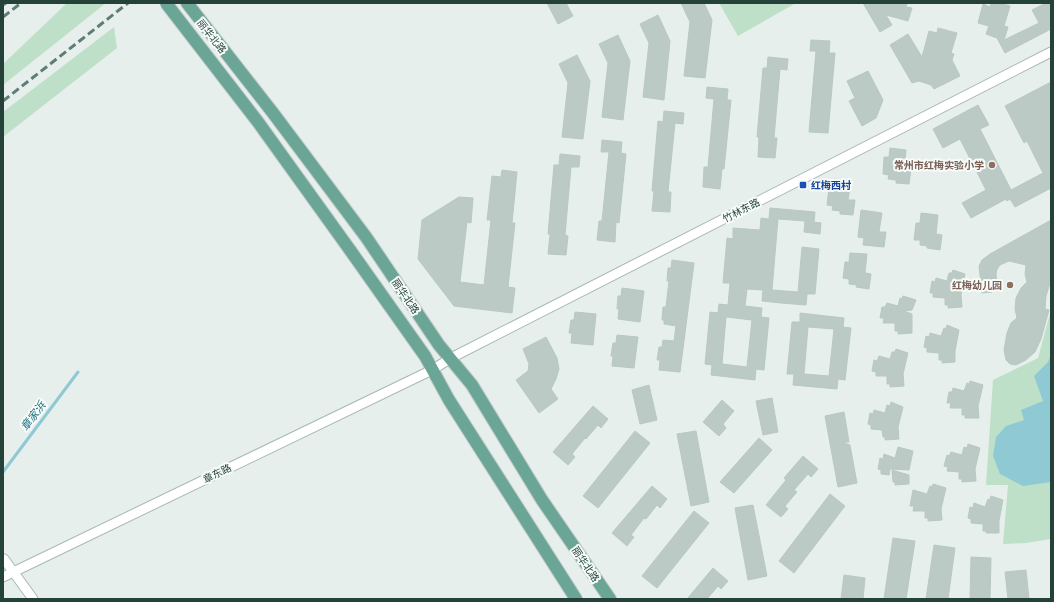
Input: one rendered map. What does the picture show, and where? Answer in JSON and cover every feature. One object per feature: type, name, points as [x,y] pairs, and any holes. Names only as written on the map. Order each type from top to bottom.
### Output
[{"type":"main road","name":"丽华北路","points":[[166,3],[258,122],[425,356],[449,400],[576,599]]},
{"type":"main road","name":"丽华北路","points":[[187,3],[273,113],[366,237],[439,345],[472,385],[542,500],[610,599]]},
{"type":"street","name":"竹林东路","points":[[432,370],[451,358],[1051,52]]},
{"type":"street","name":"章东路","points":[[3,577],[432,370]]},
{"type":"street","points":[[4,559],[33,599]]},
{"type":"green space","points":[[67,3],[106,3],[3,85],[3,64]]},
{"type":"green space","points":[[719,3],[796,3],[738,36]]},
{"type":"green space","points":[[114,27],[117,48],[3,137],[3,112]]},
{"type":"green space","points":[[1051,310],[1051,539],[1026,543],[1003,544],[1008,485],[986,485],[993,380],[1038,358]]},
{"type":"water","points":[[1051,355],[1051,482],[1023,486],[1000,474],[993,456],[996,437],[1006,426],[1024,420],[1021,410],[1043,401],[1034,376],[1048,362]]},
{"type":"building","points":[[547,3],[566,3],[573,16],[558,24]]},
{"type":"building","points":[[681,3],[704,3],[712,20],[705,78],[684,76],[690,22]]},
{"type":"building","points":[[863,3],[907,3],[906,7],[912,8],[908,21],[886,15],[892,25],[880,32]]},
{"type":"building","points":[[991,3],[1000,3],[1010,6],[1004,26],[1008,27],[1004,40],[1039,23],[1032,10],[1046,3],[1051,3],[1051,29],[1005,53],[997,38],[986,34],[989,26],[978,23],[983,4],[990,7]]},
{"type":"building","points":[[658,15],[670,41],[664,100],[643,97],[649,43],[640,24]]},
{"type":"building","points":[[938,28],[957,33],[951,53],[954,54],[952,60],[960,76],[934,89],[931,85],[919,81],[912,83],[890,45],[908,34],[922,57],[929,31],[937,33]]},
{"type":"building","points":[[618,35],[630,61],[623,120],[602,117],[608,63],[599,44]]},
{"type":"building","points":[[811,40],[830,41],[829,53],[835,53],[828,133],[809,132],[816,51],[810,51]]},
{"type":"building","points":[[577,55],[590,81],[583,139],[562,137],[568,83],[559,64]]},
{"type":"building","points":[[768,57],[788,59],[787,70],[780,69],[774,138],[777,138],[775,158],[758,157],[759,137],[757,137],[763,68],[767,68]]},
{"type":"building","points":[[868,71],[883,100],[876,118],[862,126],[849,101],[855,98],[847,81]]},
{"type":"building","points":[[1051,82],[1051,188],[1015,207],[1010,199],[1007,201],[1006,199],[971,218],[962,203],[986,190],[960,139],[943,148],[933,129],[978,105],[989,125],[980,129],[1011,190],[1043,173],[1027,141],[1024,143],[1005,106]]},
{"type":"building","points":[[707,87],[728,89],[727,100],[731,100],[724,169],[722,169],[720,189],[703,187],[704,167],[708,167],[714,99],[706,98]]},
{"type":"building","points":[[664,111],[684,113],[683,124],[675,123],[668,192],[671,192],[670,212],[652,211],[654,191],[652,191],[658,121],[663,122]]},
{"type":"building","points":[[602,140],[622,142],[621,153],[626,154],[619,223],[616,222],[615,242],[597,240],[599,221],[602,221],[609,152],[601,152]]},
{"type":"building","points":[[890,148],[906,150],[904,169],[911,169],[909,184],[896,183],[896,180],[888,179],[889,175],[883,174],[884,157],[889,157]]},
{"type":"building","points":[[560,154],[580,156],[579,167],[571,167],[565,235],[568,236],[566,255],[548,254],[550,234],[548,234],[554,165],[559,165]]},
{"type":"building","points":[[502,170],[517,172],[512,223],[515,223],[508,287],[515,288],[512,313],[454,306],[418,259],[422,220],[459,197],[473,198],[471,223],[467,222],[460,282],[484,285],[491,220],[487,220],[492,176],[501,177]]},
{"type":"building","points":[[834,179],[851,181],[848,200],[855,200],[853,215],[840,214],[840,211],[832,210],[833,206],[827,205],[829,188],[833,188]]},
{"type":"building","points":[[770,208],[815,212],[814,222],[821,223],[820,234],[804,232],[805,221],[778,219],[772,290],[798,292],[802,247],[819,249],[815,294],[807,294],[806,305],[762,301],[763,290],[747,289],[745,306],[762,308],[761,317],[769,318],[764,370],[756,369],[755,380],[711,375],[712,365],[705,364],[710,312],[718,313],[719,304],[728,305],[730,283],[723,283],[727,238],[733,239],[733,228],[760,230],[761,218],[769,219]],"holes":[[[726,317],[752,320],[747,367],[722,364]]]},
{"type":"building","points":[[861,210],[882,213],[879,232],[886,232],[884,247],[863,245],[864,238],[858,237]]},
{"type":"building","points":[[921,213],[938,215],[936,234],[942,235],[940,250],[927,248],[927,246],[920,245],[920,240],[914,240],[916,223],[920,223]]},
{"type":"building","points":[[1051,220],[1051,280],[1046,296],[1045,309],[1049,310],[1041,339],[1035,352],[1026,360],[1016,365],[1010,364],[1006,360],[1004,350],[1007,333],[1011,323],[1017,318],[1015,309],[1016,298],[1021,288],[1027,282],[1025,274],[1026,265],[1009,261],[1000,265],[996,274],[997,287],[992,292],[982,293],[979,266],[982,260],[990,254]]},
{"type":"building","points":[[850,253],[867,254],[865,273],[871,274],[869,289],[856,287],[857,285],[849,284],[849,279],[843,278],[845,262],[849,262]]},
{"type":"building","points":[[672,260],[694,263],[680,372],[659,370],[660,360],[657,360],[659,347],[662,347],[663,340],[674,341],[676,326],[664,324],[664,320],[662,320],[663,307],[666,307],[669,281],[667,281],[668,268],[671,268]]},
{"type":"building","points":[[953,270],[965,274],[961,295],[962,307],[948,308],[948,305],[945,305],[945,298],[933,297],[933,293],[930,293],[932,281],[935,282],[936,278],[947,281],[949,273],[952,273]]},
{"type":"building","points":[[622,288],[644,291],[640,322],[618,319],[618,296],[621,296]]},
{"type":"building","points":[[903,296],[916,300],[912,310],[904,311],[912,314],[912,333],[898,334],[898,331],[895,331],[895,323],[883,323],[884,318],[880,318],[882,307],[885,307],[887,303],[898,306],[900,298],[902,299]]},
{"type":"building","points":[[575,312],[596,314],[593,345],[571,343],[572,333],[569,333],[571,320],[574,320]]},
{"type":"building","points":[[800,313],[844,318],[843,327],[851,328],[845,380],[838,379],[837,389],[793,385],[794,374],[787,374],[792,322],[800,322]],"holes":[[[808,327],[834,329],[829,376],[804,374]]]},
{"type":"building","points":[[947,325],[959,330],[955,351],[955,362],[942,363],[942,360],[939,360],[939,353],[927,352],[927,348],[924,347],[926,336],[929,337],[930,333],[941,336]]},
{"type":"building","points":[[617,335],[638,337],[634,368],[612,366],[613,356],[611,356],[613,343],[616,343]]},
{"type":"building","points":[[546,337],[557,358],[559,369],[551,389],[558,399],[539,413],[516,380],[528,371],[529,364],[523,349]]},
{"type":"building","points":[[896,349],[908,353],[903,374],[904,386],[890,387],[890,384],[887,384],[887,376],[876,376],[876,372],[872,371],[874,360],[877,361],[879,356],[890,359],[892,352],[895,352]]},
{"type":"building","points":[[970,381],[983,385],[978,406],[979,418],[965,418],[965,415],[962,415],[962,408],[950,408],[951,403],[947,403],[949,392],[952,392],[953,388],[964,391],[967,383],[969,384]]},
{"type":"building","points":[[649,385],[657,420],[640,424],[632,390]]},
{"type":"building","points":[[772,398],[778,432],[763,435],[756,401]]},
{"type":"building","points":[[722,400],[734,411],[723,424],[726,428],[719,436],[703,422]]},
{"type":"building","points":[[891,402],[903,407],[898,427],[899,439],[885,440],[882,430],[871,429],[871,425],[868,424],[870,413],[873,414],[874,410],[885,413],[887,405],[890,406]]},
{"type":"building","points":[[593,406],[608,419],[601,428],[598,425],[586,439],[585,438],[572,454],[575,457],[568,465],[553,452]]},
{"type":"building","points":[[844,412],[849,442],[842,442],[850,445],[857,483],[838,487],[825,416]]},
{"type":"building","points":[[635,431],[650,443],[598,508],[583,496]]},
{"type":"building","points":[[696,431],[709,502],[691,506],[677,434]]},
{"type":"building","points":[[759,438],[772,450],[734,493],[720,482]]},
{"type":"building","points":[[968,444],[980,448],[975,469],[976,481],[962,482],[962,479],[959,479],[959,472],[947,471],[948,467],[944,466],[947,455],[949,456],[951,452],[962,455],[964,447],[967,448]]},
{"type":"building","points":[[898,447],[913,451],[909,470],[890,469],[889,475],[881,474],[881,470],[878,469],[880,458],[883,459],[884,454],[895,458]]},
{"type":"building","points":[[803,456],[818,469],[811,477],[808,474],[794,490],[797,492],[785,506],[788,509],[781,517],[766,505],[786,480],[784,478]]},
{"type":"building","points":[[892,470],[909,475],[909,484],[895,485],[895,482],[893,482]]},
{"type":"building","points":[[933,484],[946,488],[941,509],[942,520],[928,521],[928,518],[925,518],[925,511],[913,511],[914,506],[910,506],[913,490],[927,494],[930,486],[932,487]]},
{"type":"building","points":[[652,486],[667,499],[660,508],[657,505],[646,519],[644,518],[631,535],[634,537],[627,546],[612,533]]},
{"type":"building","points":[[830,494],[845,506],[794,573],[779,561]]},
{"type":"building","points":[[991,496],[1003,500],[999,521],[999,533],[986,533],[986,531],[983,531],[983,524],[971,523],[971,519],[968,518],[970,507],[973,508],[974,503],[985,507]]},
{"type":"building","points":[[753,505],[767,576],[748,580],[735,508]]},
{"type":"building","points":[[694,511],[709,523],[657,588],[642,576]]},
{"type":"building","points":[[893,538],[915,541],[906,599],[884,599]]},
{"type":"building","points":[[934,545],[955,548],[948,599],[926,599]]},
{"type":"building","points":[[971,557],[991,558],[990,599],[970,599]]},
{"type":"building","points":[[713,568],[728,581],[721,589],[718,586],[707,599],[687,599]]},
{"type":"building","points":[[1026,570],[1029,599],[1008,599],[1005,572]]},
{"type":"building","points":[[844,575],[865,578],[863,599],[841,599]]},
{"type":"waterway","name":"章家浜","points":[[3,472],[78,372]]},
{"type":"railway","points":[[3,17],[21,3]]},
{"type":"railway","points":[[3,101],[128,3]]},
{"type":"place","name":"常州市红梅实验小学","points":[[992,165]]},
{"type":"place","name":"红梅西村","points":[[803,185]]},
{"type":"place","name":"红梅幼儿园","points":[[1010,285]]}]
